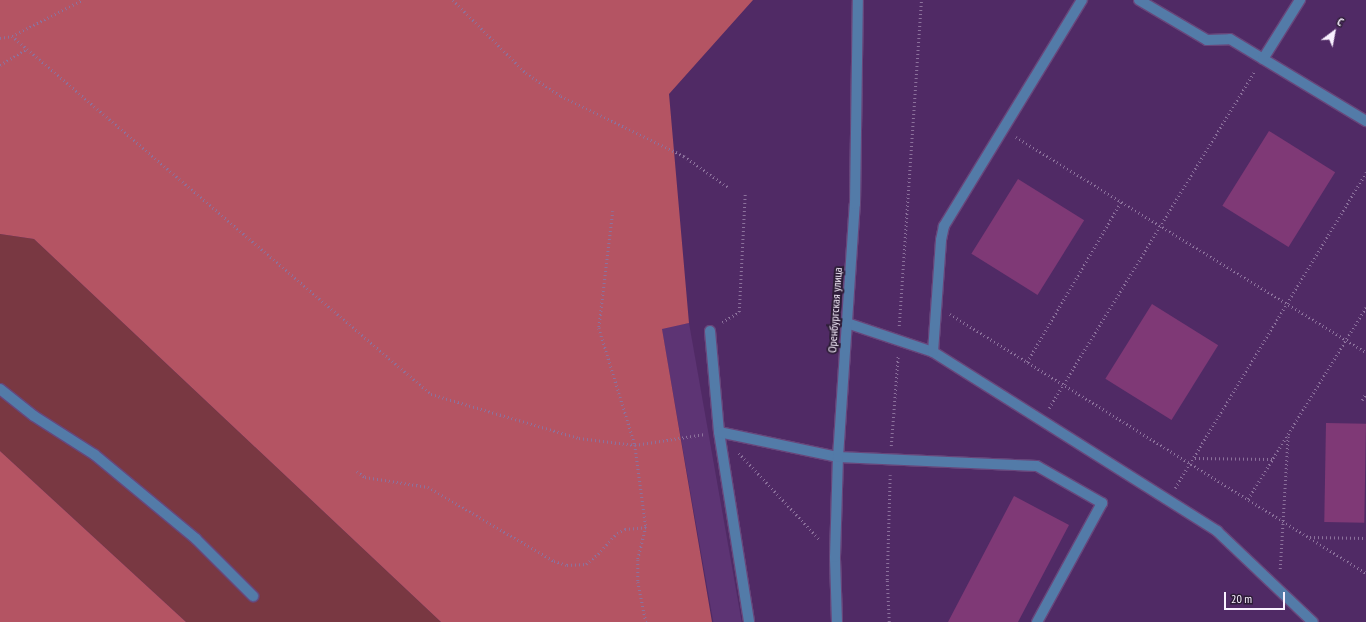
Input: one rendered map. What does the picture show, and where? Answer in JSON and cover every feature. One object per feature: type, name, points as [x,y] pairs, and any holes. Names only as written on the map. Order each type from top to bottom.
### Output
[{"type":"street","name":"Оренбургская улица","points":[[837,622],[835,557],[838,457],[855,204],[858,0]]},
{"type":"street","points":[[933,352],[944,226],[1082,0]]},
{"type":"street","points":[[1139,0],[1207,40],[1230,39],[1366,121]]},
{"type":"street","points":[[1263,59],[1300,0]]},
{"type":"street","points":[[847,323],[933,352],[1217,531],[1313,622]]},
{"type":"street","points":[[710,331],[719,432],[749,622]]},
{"type":"street","points":[[0,389],[34,416],[101,460],[196,539],[253,596]]},
{"type":"street","points":[[719,432],[838,457],[891,458],[1037,466],[1102,503],[1037,622]]},
{"type":"path","points":[[0,38],[12,36],[82,0]]},
{"type":"path","points":[[453,0],[526,73],[561,96],[684,156],[729,188]]},
{"type":"path","points":[[890,622],[887,580],[891,458],[921,0]]},
{"type":"path","points":[[12,36],[431,394],[579,438],[635,445],[719,432],[835,557]]},
{"type":"path","points":[[0,65],[27,49]]},
{"type":"path","points":[[1042,420],[1263,59]]},
{"type":"path","points":[[1002,129],[1366,352]]},
{"type":"path","points":[[1168,500],[1195,458],[1366,172]]},
{"type":"path","points":[[710,331],[739,312],[745,192]]},
{"type":"path","points":[[1027,362],[1121,202]]},
{"type":"path","points":[[613,211],[600,328],[635,445],[646,527],[638,560],[638,582],[646,622]]},
{"type":"path","points":[[936,305],[1366,573]]},
{"type":"path","points":[[1248,499],[1366,307]]},
{"type":"path","points":[[1362,400],[1366,393]]},
{"type":"path","points":[[1279,590],[1288,434]]},
{"type":"path","points":[[1195,458],[1273,459]]},
{"type":"path","points":[[357,471],[365,477],[428,487],[554,561],[567,565],[586,564],[598,554],[617,533],[625,529],[646,527]]},
{"type":"path","points":[[1309,537],[1366,538]]},
{"type":"shaded area","points":[[0,0],[753,0],[669,94],[689,323],[662,329],[712,622],[441,622],[34,239],[0,234]]},
{"type":"shaded area","points":[[0,234],[34,239],[441,622],[186,622],[0,451]]},
{"type":"shaded area","points":[[689,323],[742,622],[713,622],[661,328]]},
{"type":"shaded area","points":[[0,451],[186,622],[0,622]]},
{"type":"building","points":[[1269,131],[1335,172],[1289,247],[1222,206]]},
{"type":"building","points":[[1018,179],[1084,220],[1038,295],[971,254]]},
{"type":"building","points":[[1152,304],[1218,345],[1172,420],[1105,379]]},
{"type":"building","points":[[1326,423],[1366,424],[1364,523],[1324,522]]},
{"type":"building","points":[[1014,496],[1069,525],[1018,622],[948,622]]}]
